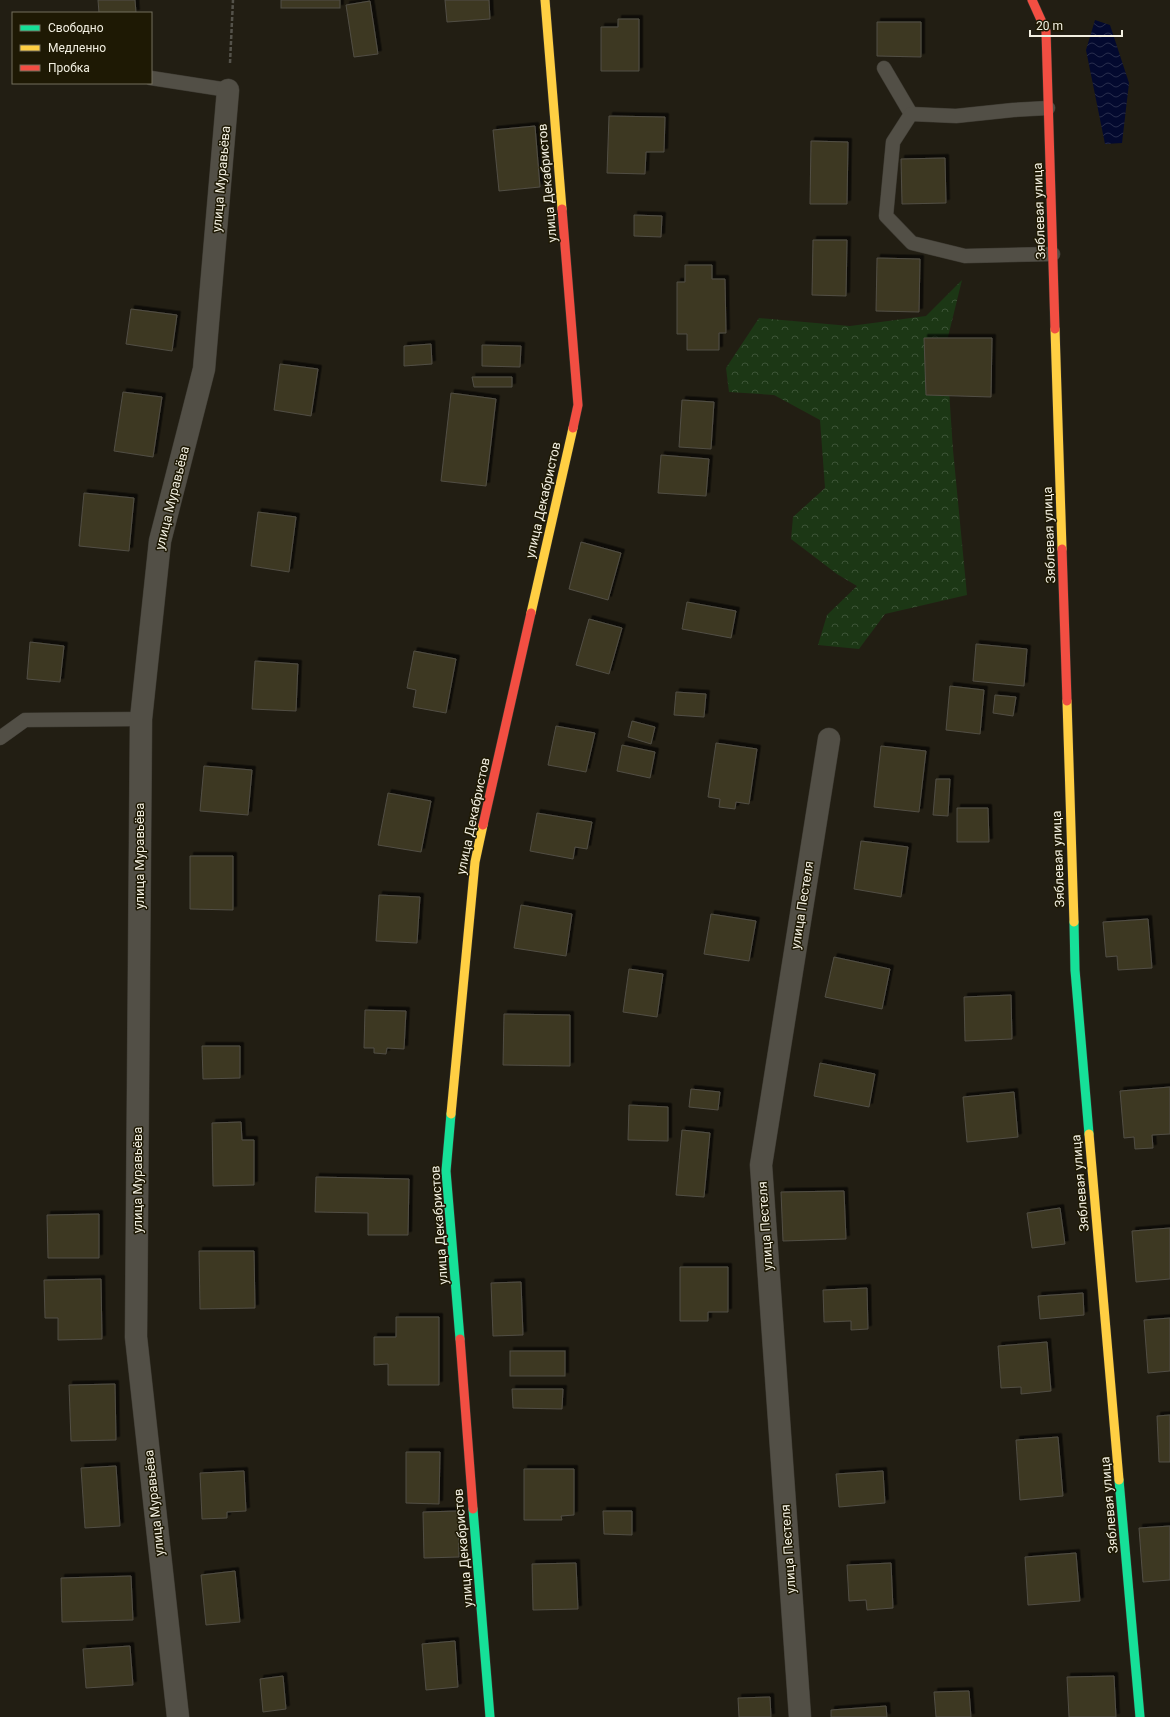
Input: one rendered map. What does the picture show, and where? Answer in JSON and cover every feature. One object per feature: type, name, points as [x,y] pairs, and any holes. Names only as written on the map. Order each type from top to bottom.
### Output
[{"type":"street","name":"улица Декабристов","points":[[490,1717],[446,1171],[475,862],[578,405],[545,0]]},
{"type":"street","name":"Зяблевая улица","points":[[1032,0],[1046,30],[1075,970],[1140,1717]]},
{"type":"street","name":"улица Муравьёва","points":[[178,1717],[136,1337],[140,719],[160,541],[204,370],[228,90]]},
{"type":"street","name":"улица Пестеля","points":[[800,1717],[761,1165],[829,739]]},
{"type":"lane","points":[[884,68],[911,114]]},
{"type":"lane","points":[[152,78],[228,90]]},
{"type":"lane","points":[[911,114],[956,116],[1048,108]]},
{"type":"lane","points":[[911,114],[892,142],[886,216],[912,243],[965,256],[1053,254]]},
{"type":"lane","points":[[0,738],[25,720],[140,719]]},
{"type":"path","points":[[228,90],[233,0]]},
{"type":"green space","points":[[962,280],[946,345],[953,450],[967,595],[885,614],[859,649],[818,645],[827,615],[857,586],[837,574],[791,539],[793,517],[825,488],[820,420],[774,395],[729,392],[726,368],[759,318],[850,326],[926,316]]},
{"type":"water","points":[[1095,20],[1110,25],[1129,83],[1122,143],[1105,144],[1086,50]]},
{"type":"building","points":[[98,0],[135,0],[136,12],[99,12]]},
{"type":"building","points":[[281,0],[340,0],[340,8],[281,8]]},
{"type":"building","points":[[445,0],[489,0],[490,19],[447,22]]},
{"type":"building","points":[[370,1],[378,54],[354,57],[346,5]]},
{"type":"building","points":[[618,19],[639,19],[639,71],[601,71],[601,27],[618,27]]},
{"type":"building","points":[[877,22],[921,22],[921,57],[877,56]]},
{"type":"building","points":[[609,116],[665,117],[664,152],[646,152],[645,174],[607,173]]},
{"type":"building","points":[[535,126],[540,187],[499,191],[493,130]]},
{"type":"building","points":[[811,141],[848,142],[847,204],[810,204]]},
{"type":"building","points":[[945,158],[946,203],[902,204],[901,159]]},
{"type":"building","points":[[634,215],[662,216],[661,237],[634,236]]},
{"type":"building","points":[[813,240],[847,240],[846,296],[812,295]]},
{"type":"building","points":[[877,258],[920,259],[919,312],[876,311]]},
{"type":"building","points":[[685,265],[712,265],[712,279],[725,279],[726,333],[719,333],[719,350],[687,350],[687,334],[677,334],[677,282],[685,282]]},
{"type":"building","points":[[131,309],[177,315],[172,351],[126,344]]},
{"type":"building","points":[[924,338],[992,338],[991,397],[926,395]]},
{"type":"building","points":[[431,344],[432,364],[404,366],[404,346]]},
{"type":"building","points":[[482,345],[521,346],[520,367],[482,366]]},
{"type":"building","points":[[280,364],[318,369],[311,416],[274,410]]},
{"type":"building","points":[[472,377],[512,377],[512,387],[474,387]]},
{"type":"building","points":[[123,392],[162,397],[153,457],[114,451]]},
{"type":"building","points":[[451,393],[496,399],[486,486],[441,481]]},
{"type":"building","points":[[682,400],[714,402],[711,449],[679,447]]},
{"type":"building","points":[[661,455],[709,459],[706,496],[658,493]]},
{"type":"building","points":[[84,493],[134,498],[129,551],[79,546]]},
{"type":"building","points":[[258,512],[296,517],[289,572],[251,566]]},
{"type":"building","points":[[581,542],[621,553],[608,600],[569,589]]},
{"type":"building","points":[[687,602],[736,611],[731,638],[682,629]]},
{"type":"building","points":[[589,619],[622,628],[609,674],[576,665]]},
{"type":"building","points":[[30,642],[64,646],[60,682],[27,679]]},
{"type":"building","points":[[976,644],[1027,649],[1024,686],[973,681]]},
{"type":"building","points":[[414,651],[456,659],[446,713],[413,707],[416,690],[407,688]]},
{"type":"building","points":[[255,661],[298,664],[296,711],[252,709]]},
{"type":"building","points":[[950,686],[984,690],[980,734],[946,730]]},
{"type":"building","points":[[676,692],[706,694],[704,717],[674,715]]},
{"type":"building","points":[[995,695],[1016,697],[1013,716],[993,713]]},
{"type":"building","points":[[632,721],[655,727],[651,744],[628,737]]},
{"type":"building","points":[[556,726],[595,733],[586,772],[548,765]]},
{"type":"building","points":[[716,743],[757,749],[749,804],[736,802],[735,809],[719,807],[720,799],[708,797]]},
{"type":"building","points":[[622,745],[655,752],[650,778],[617,771]]},
{"type":"building","points":[[881,746],[926,751],[919,812],[874,807]]},
{"type":"building","points":[[204,766],[252,770],[248,815],[200,811]]},
{"type":"building","points":[[936,779],[950,779],[948,816],[933,815]]},
{"type":"building","points":[[388,793],[431,801],[421,852],[378,845]]},
{"type":"building","points":[[957,808],[988,808],[989,842],[957,842]]},
{"type":"building","points":[[537,813],[592,822],[587,849],[575,847],[573,859],[530,851]]},
{"type":"building","points":[[861,841],[908,847],[901,897],[854,889]]},
{"type":"building","points":[[190,856],[233,856],[233,910],[190,909]]},
{"type":"building","points":[[379,895],[420,897],[417,943],[376,941]]},
{"type":"building","points":[[521,905],[572,914],[566,956],[514,948]]},
{"type":"building","points":[[711,914],[756,921],[749,961],[704,954]]},
{"type":"building","points":[[1148,919],[1152,968],[1118,970],[1117,956],[1106,957],[1103,922]]},
{"type":"building","points":[[834,957],[890,969],[882,1009],[825,997]]},
{"type":"building","points":[[629,969],[663,974],[657,1017],[623,1012]]},
{"type":"building","points":[[1011,995],[1012,1039],[965,1041],[964,997]]},
{"type":"building","points":[[365,1010],[406,1011],[404,1049],[387,1048],[386,1054],[374,1053],[374,1048],[364,1048]]},
{"type":"building","points":[[504,1014],[570,1015],[570,1066],[503,1065]]},
{"type":"building","points":[[202,1046],[240,1046],[240,1078],[203,1079]]},
{"type":"building","points":[[820,1063],[875,1074],[869,1107],[814,1096]]},
{"type":"building","points":[[1170,1087],[1170,1134],[1152,1135],[1153,1148],[1135,1149],[1134,1137],[1124,1138],[1120,1091]]},
{"type":"building","points":[[691,1089],[720,1092],[718,1110],[689,1107]]},
{"type":"building","points":[[1014,1092],[1018,1137],[967,1142],[963,1097]]},
{"type":"building","points":[[629,1105],[668,1107],[668,1141],[628,1140]]},
{"type":"building","points":[[241,1122],[242,1140],[254,1140],[254,1185],[213,1186],[212,1123]]},
{"type":"building","points":[[682,1130],[710,1133],[704,1197],[676,1195]]},
{"type":"building","points":[[316,1177],[409,1179],[408,1235],[368,1235],[368,1213],[315,1212]]},
{"type":"building","points":[[844,1191],[846,1239],[783,1241],[781,1192]]},
{"type":"building","points":[[1060,1208],[1065,1244],[1032,1248],[1027,1213]]},
{"type":"building","points":[[99,1214],[99,1258],[48,1258],[47,1215]]},
{"type":"building","points":[[1170,1228],[1170,1279],[1136,1282],[1132,1231]]},
{"type":"building","points":[[199,1251],[254,1251],[255,1308],[200,1309]]},
{"type":"building","points":[[680,1267],[728,1267],[728,1312],[708,1312],[708,1321],[680,1321]]},
{"type":"building","points":[[101,1279],[102,1339],[58,1340],[58,1318],[45,1318],[44,1280]]},
{"type":"building","points":[[521,1282],[523,1335],[493,1336],[491,1283]]},
{"type":"building","points":[[867,1288],[868,1329],[851,1330],[851,1321],[824,1322],[823,1290]]},
{"type":"building","points":[[1083,1293],[1084,1315],[1040,1319],[1038,1296]]},
{"type":"building","points":[[396,1317],[439,1317],[439,1385],[388,1385],[388,1364],[374,1365],[374,1337],[396,1337]]},
{"type":"building","points":[[1170,1318],[1170,1371],[1148,1373],[1144,1320]]},
{"type":"building","points":[[1047,1342],[1051,1391],[1021,1394],[1021,1387],[1001,1388],[998,1346]]},
{"type":"building","points":[[510,1351],[565,1351],[565,1376],[510,1376]]},
{"type":"building","points":[[115,1384],[116,1440],[71,1441],[69,1385]]},
{"type":"building","points":[[512,1389],[563,1389],[562,1409],[513,1408]]},
{"type":"building","points":[[1170,1415],[1170,1462],[1159,1462],[1157,1416]]},
{"type":"building","points":[[1058,1437],[1063,1496],[1020,1500],[1016,1440]]},
{"type":"building","points":[[406,1452],[440,1452],[439,1504],[406,1503]]},
{"type":"building","points":[[116,1466],[120,1526],[85,1528],[81,1468]]},
{"type":"building","points":[[524,1469],[574,1469],[574,1515],[561,1516],[562,1520],[524,1520]]},
{"type":"building","points":[[244,1471],[246,1511],[227,1512],[227,1518],[202,1519],[200,1473]]},
{"type":"building","points":[[883,1471],[885,1503],[839,1507],[836,1474]]},
{"type":"building","points":[[458,1511],[459,1557],[424,1558],[423,1512]]},
{"type":"building","points":[[603,1511],[632,1511],[632,1535],[604,1534]]},
{"type":"building","points":[[1170,1526],[1170,1580],[1143,1582],[1139,1528]]},
{"type":"building","points":[[1076,1553],[1080,1601],[1028,1605],[1025,1557]]},
{"type":"building","points":[[576,1563],[578,1609],[533,1610],[532,1564]]},
{"type":"building","points":[[891,1563],[893,1608],[867,1610],[866,1600],[849,1601],[847,1565]]},
{"type":"building","points":[[235,1571],[240,1622],[206,1625],[201,1575]]},
{"type":"building","points":[[131,1576],[133,1620],[62,1622],[61,1578]]},
{"type":"building","points":[[455,1641],[458,1687],[426,1690],[422,1644]]},
{"type":"building","points":[[130,1646],[133,1685],[86,1688],[83,1649]]},
{"type":"building","points":[[283,1676],[286,1709],[263,1712],[260,1679]]},
{"type":"building","points":[[1114,1676],[1116,1717],[1069,1717],[1067,1677]]},
{"type":"building","points":[[969,1691],[971,1717],[936,1717],[934,1692]]},
{"type":"building","points":[[770,1697],[771,1717],[739,1717],[738,1698]]},
{"type":"building","points":[[886,1706],[887,1717],[831,1717],[831,1710]]},
{"type":"traffic: fast","points":[[1074,922],[1075,970],[1089,1134]]},
{"type":"traffic: fast","points":[[451,1114],[446,1171],[460,1339]]},
{"type":"traffic: fast","points":[[1119,1480],[1140,1717]]},
{"type":"traffic: fast","points":[[473,1509],[490,1717]]},
{"type":"traffic: slow","points":[[545,0],[562,209]]},
{"type":"traffic: slow","points":[[1055,329],[1062,549]]},
{"type":"traffic: slow","points":[[531,613],[573,428]]},
{"type":"traffic: slow","points":[[1067,701],[1074,922]]},
{"type":"traffic: slow","points":[[451,1114],[475,862],[483,825]]},
{"type":"traffic: slow","points":[[1089,1134],[1119,1480]]},
{"type":"traffic: jam","points":[[1032,0],[1046,31],[1055,329]]},
{"type":"traffic: jam","points":[[562,209],[578,405],[573,428]]},
{"type":"traffic: jam","points":[[1062,549],[1067,701]]},
{"type":"traffic: jam","points":[[483,825],[531,613]]},
{"type":"traffic: jam","points":[[460,1339],[473,1509]]}]
